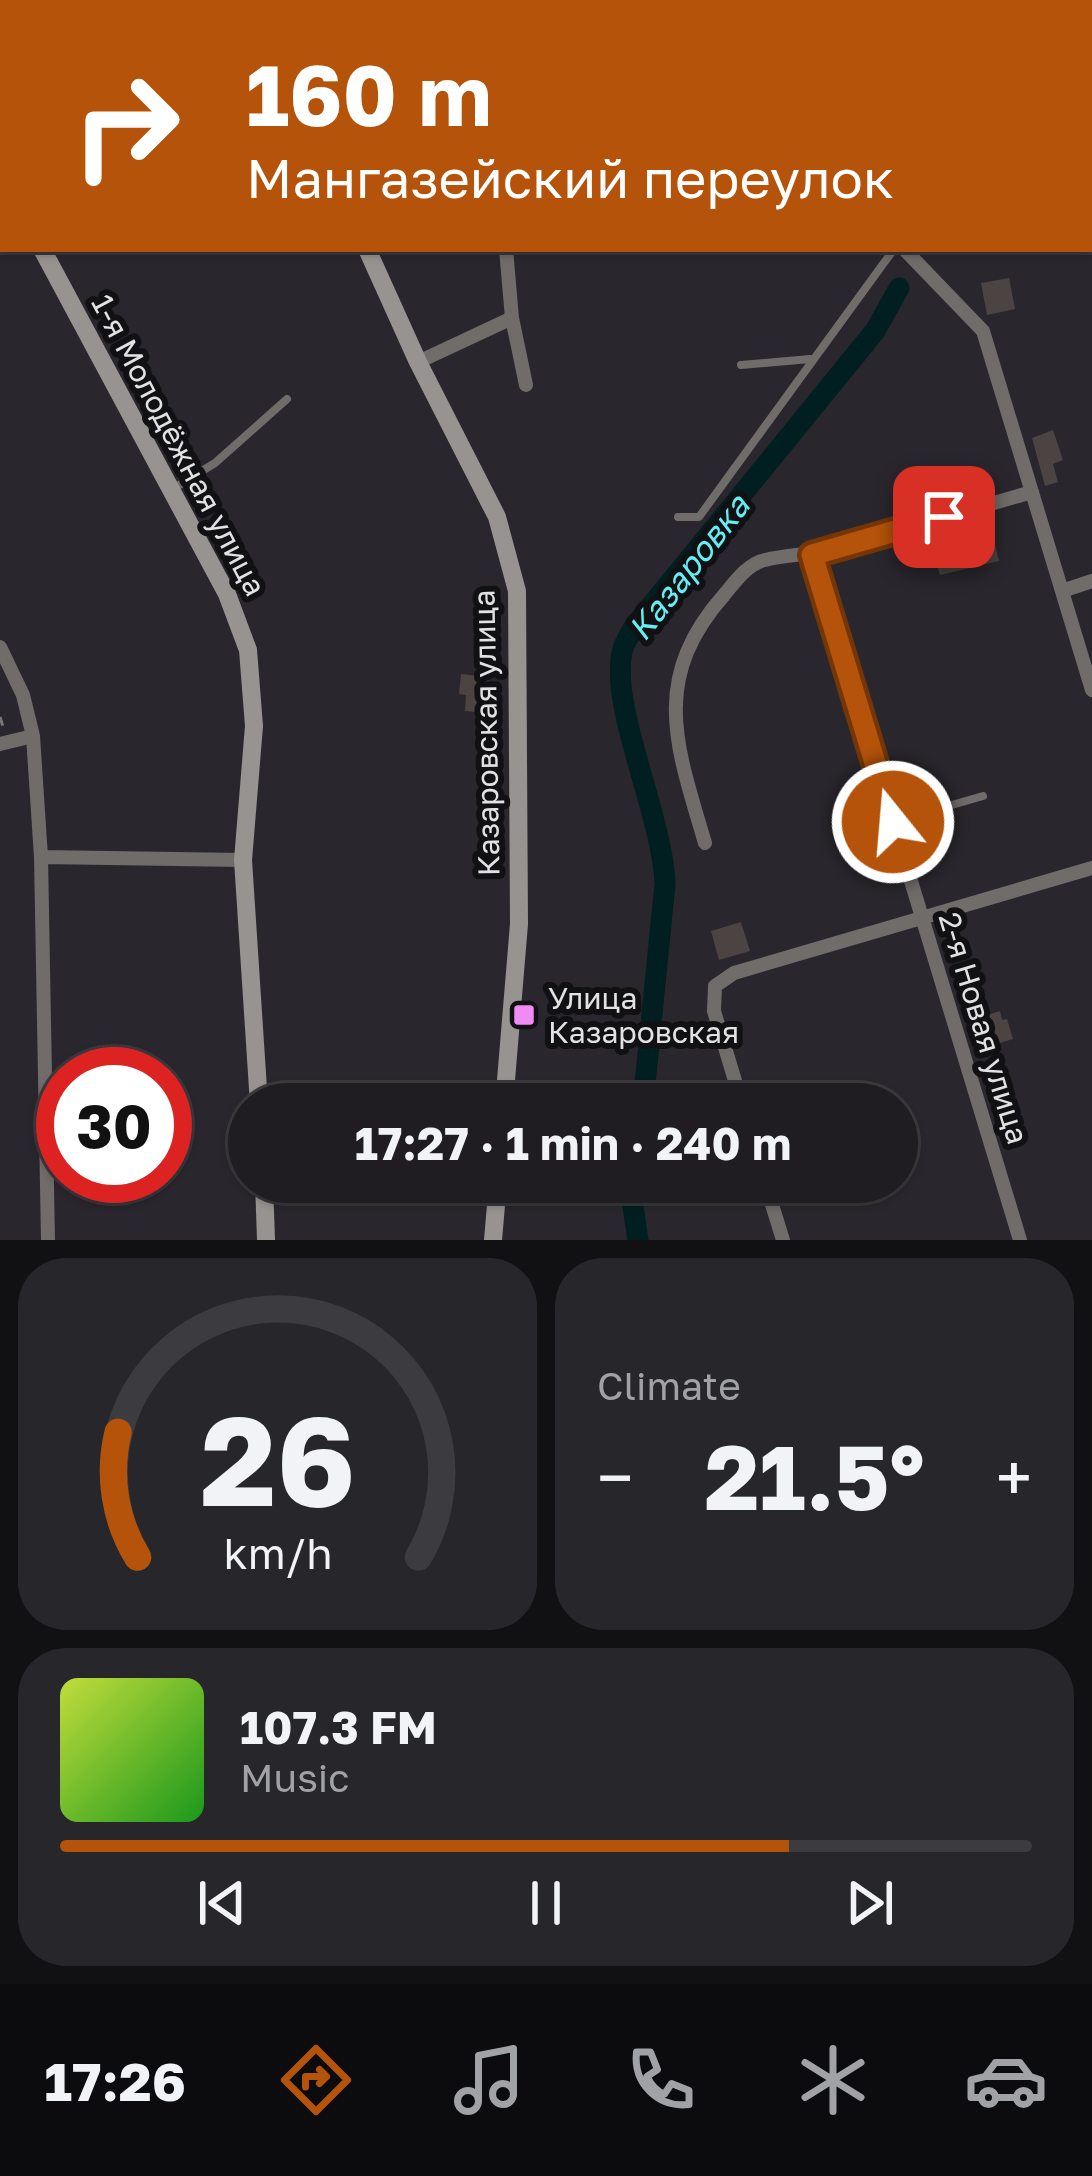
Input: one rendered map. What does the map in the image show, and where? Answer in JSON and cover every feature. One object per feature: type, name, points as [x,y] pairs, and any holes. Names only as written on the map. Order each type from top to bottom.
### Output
[{"type":"street","name":"1-я Молодёжная улица","points":[[44,252],[227,594],[248,650],[254,726],[243,860],[258,1083]]},
{"type":"street","name":"Казаровская улица","points":[[368,252],[497,517],[517,591],[519,924],[506,1083]]},
{"type":"street","points":[[506,252],[512,318],[526,386]]},
{"type":"street","points":[[903,252],[982,331],[1092,690]]},
{"type":"street","points":[[418,362],[512,318]]},
{"type":"street","points":[[705,843],[683,769],[675,712],[679,666],[699,623],[744,572],[765,560],[812,555],[1031,492]]},
{"type":"street","name":"2-я Новая улица","points":[[812,555],[1020,1240]]},
{"type":"street","points":[[1062,591],[1092,580]]},
{"type":"street","points":[[0,647],[23,694],[34,736],[41,857],[48,1240]]},
{"type":"street","points":[[0,744],[34,736]]},
{"type":"street","points":[[41,857],[243,860]]},
{"type":"street","points":[[736,1083],[714,1011],[715,986],[734,974],[1092,868]]},
{"type":"street","points":[[265,1203],[266,1240]]},
{"type":"street","points":[[493,1240],[496,1203]]},
{"type":"street","points":[[772,1203],[783,1240]]},
{"type":"lane","points":[[678,518],[699,517],[811,359],[901,252]]},
{"type":"lane","points":[[741,364],[811,359]]},
{"type":"lane","points":[[171,490],[215,463],[287,400]]},
{"type":"lane","points":[[893,822],[983,796]]},
{"type":"building","points":[[1009,278],[1015,309],[987,315],[981,283]]},
{"type":"building","points":[[1053,430],[1063,460],[1053,464],[1058,482],[1045,486],[1032,438]]},
{"type":"building","points":[[994,541],[999,561],[940,575],[934,557]]},
{"type":"building","points":[[461,674],[489,677],[485,713],[465,711],[466,695],[459,694]]},
{"type":"building","points":[[741,922],[750,951],[719,960],[711,931]]},
{"type":"building","points":[[1000,1011],[1013,1039],[986,1047],[977,1018]]},
{"type":"waterway","name":"Казаровка","points":[[645,1083],[665,884],[656,827],[623,702],[623,649],[634,627],[875,331],[899,288]]},
{"type":"waterway","name":"Казаровка","points":[[633,1203],[638,1240]]},
{"type":"place","name":"Улица Казаровская","points":[[524,1015]]},
{"type":"route","points":[[893,822],[812,555],[944,517]]}]
